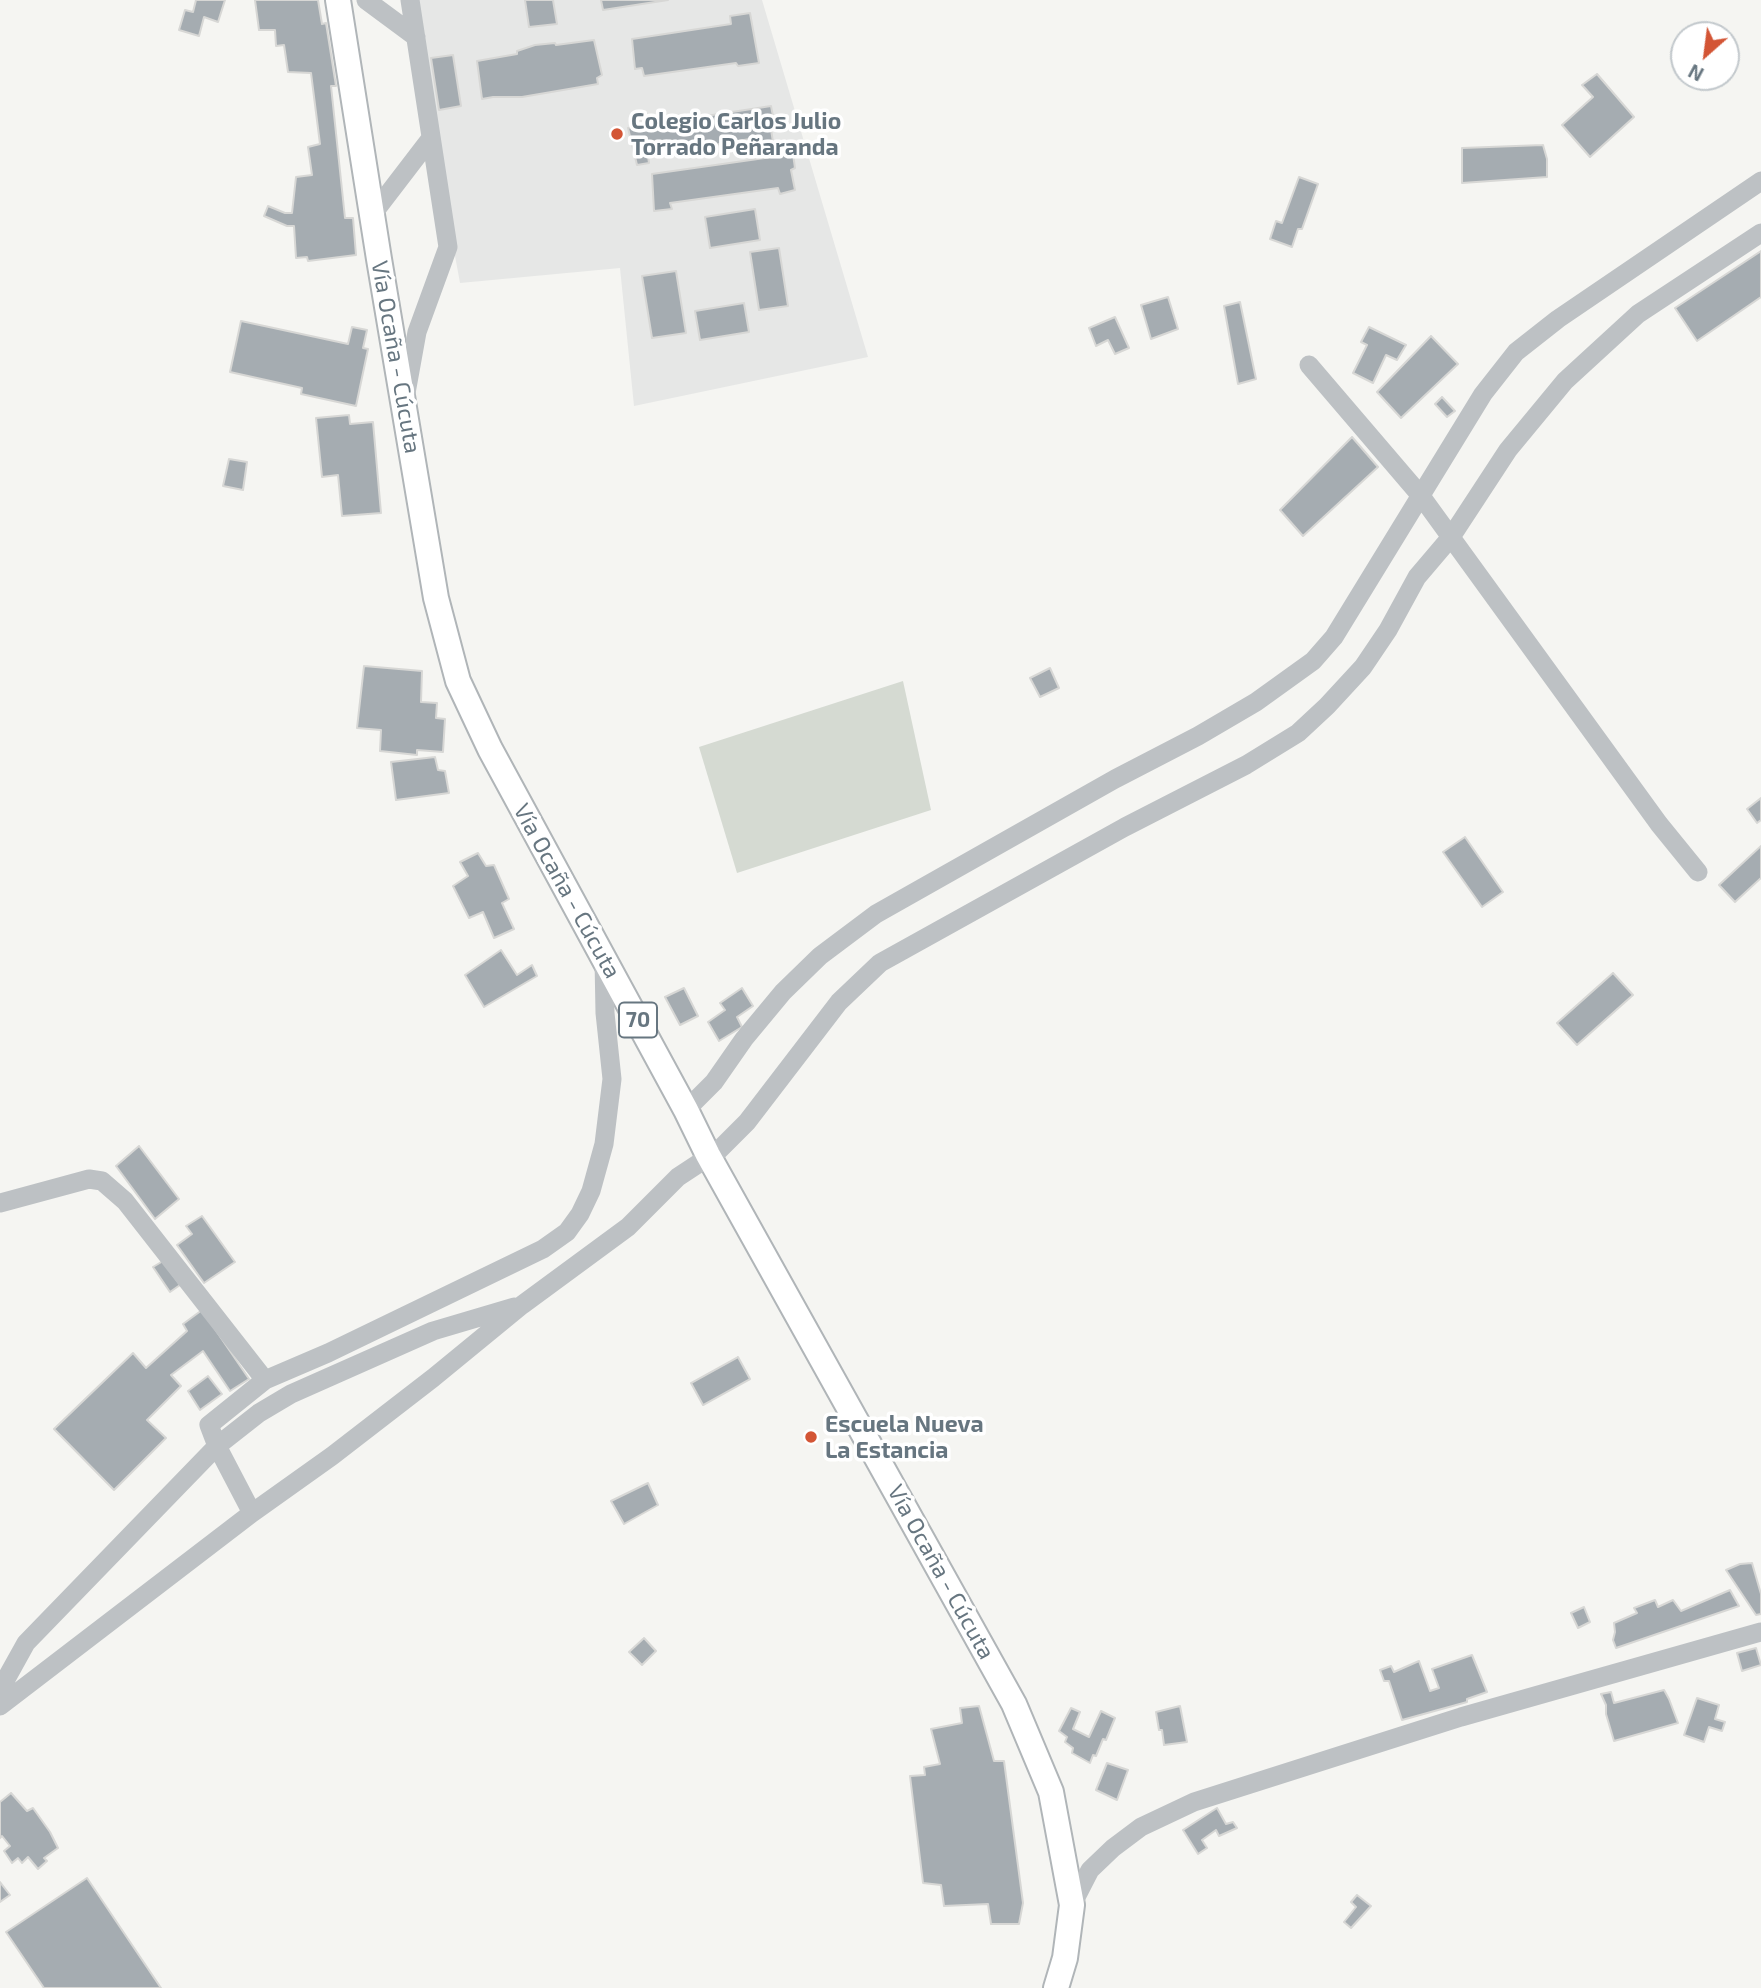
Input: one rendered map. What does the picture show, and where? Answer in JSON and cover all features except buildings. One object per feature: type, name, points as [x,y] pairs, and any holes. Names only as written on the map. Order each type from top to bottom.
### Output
[{"type":"main road","name":"Vía Ocaña - Cúcuta","points":[[338,0],[436,598],[458,681],[490,748],[708,1155],[1014,1704],[1052,1792],[1072,1905],[1065,1958],[1056,1988]]},
{"type":"street","points":[[366,0],[416,37]]},
{"type":"street","points":[[404,405],[417,332],[448,247],[410,0]]},
{"type":"street","points":[[372,215],[431,138]]},
{"type":"street","points":[[686,1110],[715,1082],[744,1039],[783,992],[820,956],[876,914],[1245,709],[1313,661],[1334,637],[1483,394],[1516,352],[1559,319],[1761,181]]},
{"type":"street","points":[[0,1706],[252,1513],[342,1448],[522,1305],[628,1227],[678,1177],[719,1150],[747,1122],[839,1002],[880,963],[1125,827],[1246,765],[1298,733],[1328,706],[1363,667],[1418,577],[1451,537],[1508,450],[1565,381],[1638,314],[1761,233]]},
{"type":"street","points":[[1309,365],[1421,496],[1659,824],[1698,872]]},
{"type":"street","points":[[252,1513],[217,1446],[209,1424],[264,1380],[328,1353],[543,1250],[567,1232],[580,1214],[591,1191],[604,1144],[612,1079],[605,1013],[604,958]]},
{"type":"street","points":[[0,1203],[89,1179],[102,1181],[125,1201],[264,1380]]},
{"type":"street","points":[[0,1690],[26,1643],[217,1446],[259,1413],[291,1394],[433,1331],[522,1305]]},
{"type":"street","points":[[1072,1905],[1090,1870],[1113,1848],[1141,1827],[1194,1802],[1461,1717],[1761,1632]]},
{"type":"shaded area","name":"Colegio Carlos Julio Torrado Peñaranda","points":[[408,0],[762,0],[868,357],[634,406],[620,268],[460,283]]},
{"type":"shaded area","points":[[903,681],[931,810],[737,873],[699,747]]},
{"type":"place","name":"Colegio Carlos Julio Torrado Peñaranda","points":[[617,134]]},
{"type":"place","name":"Escuela Nueva La Estancia","points":[[811,1437]]}]
